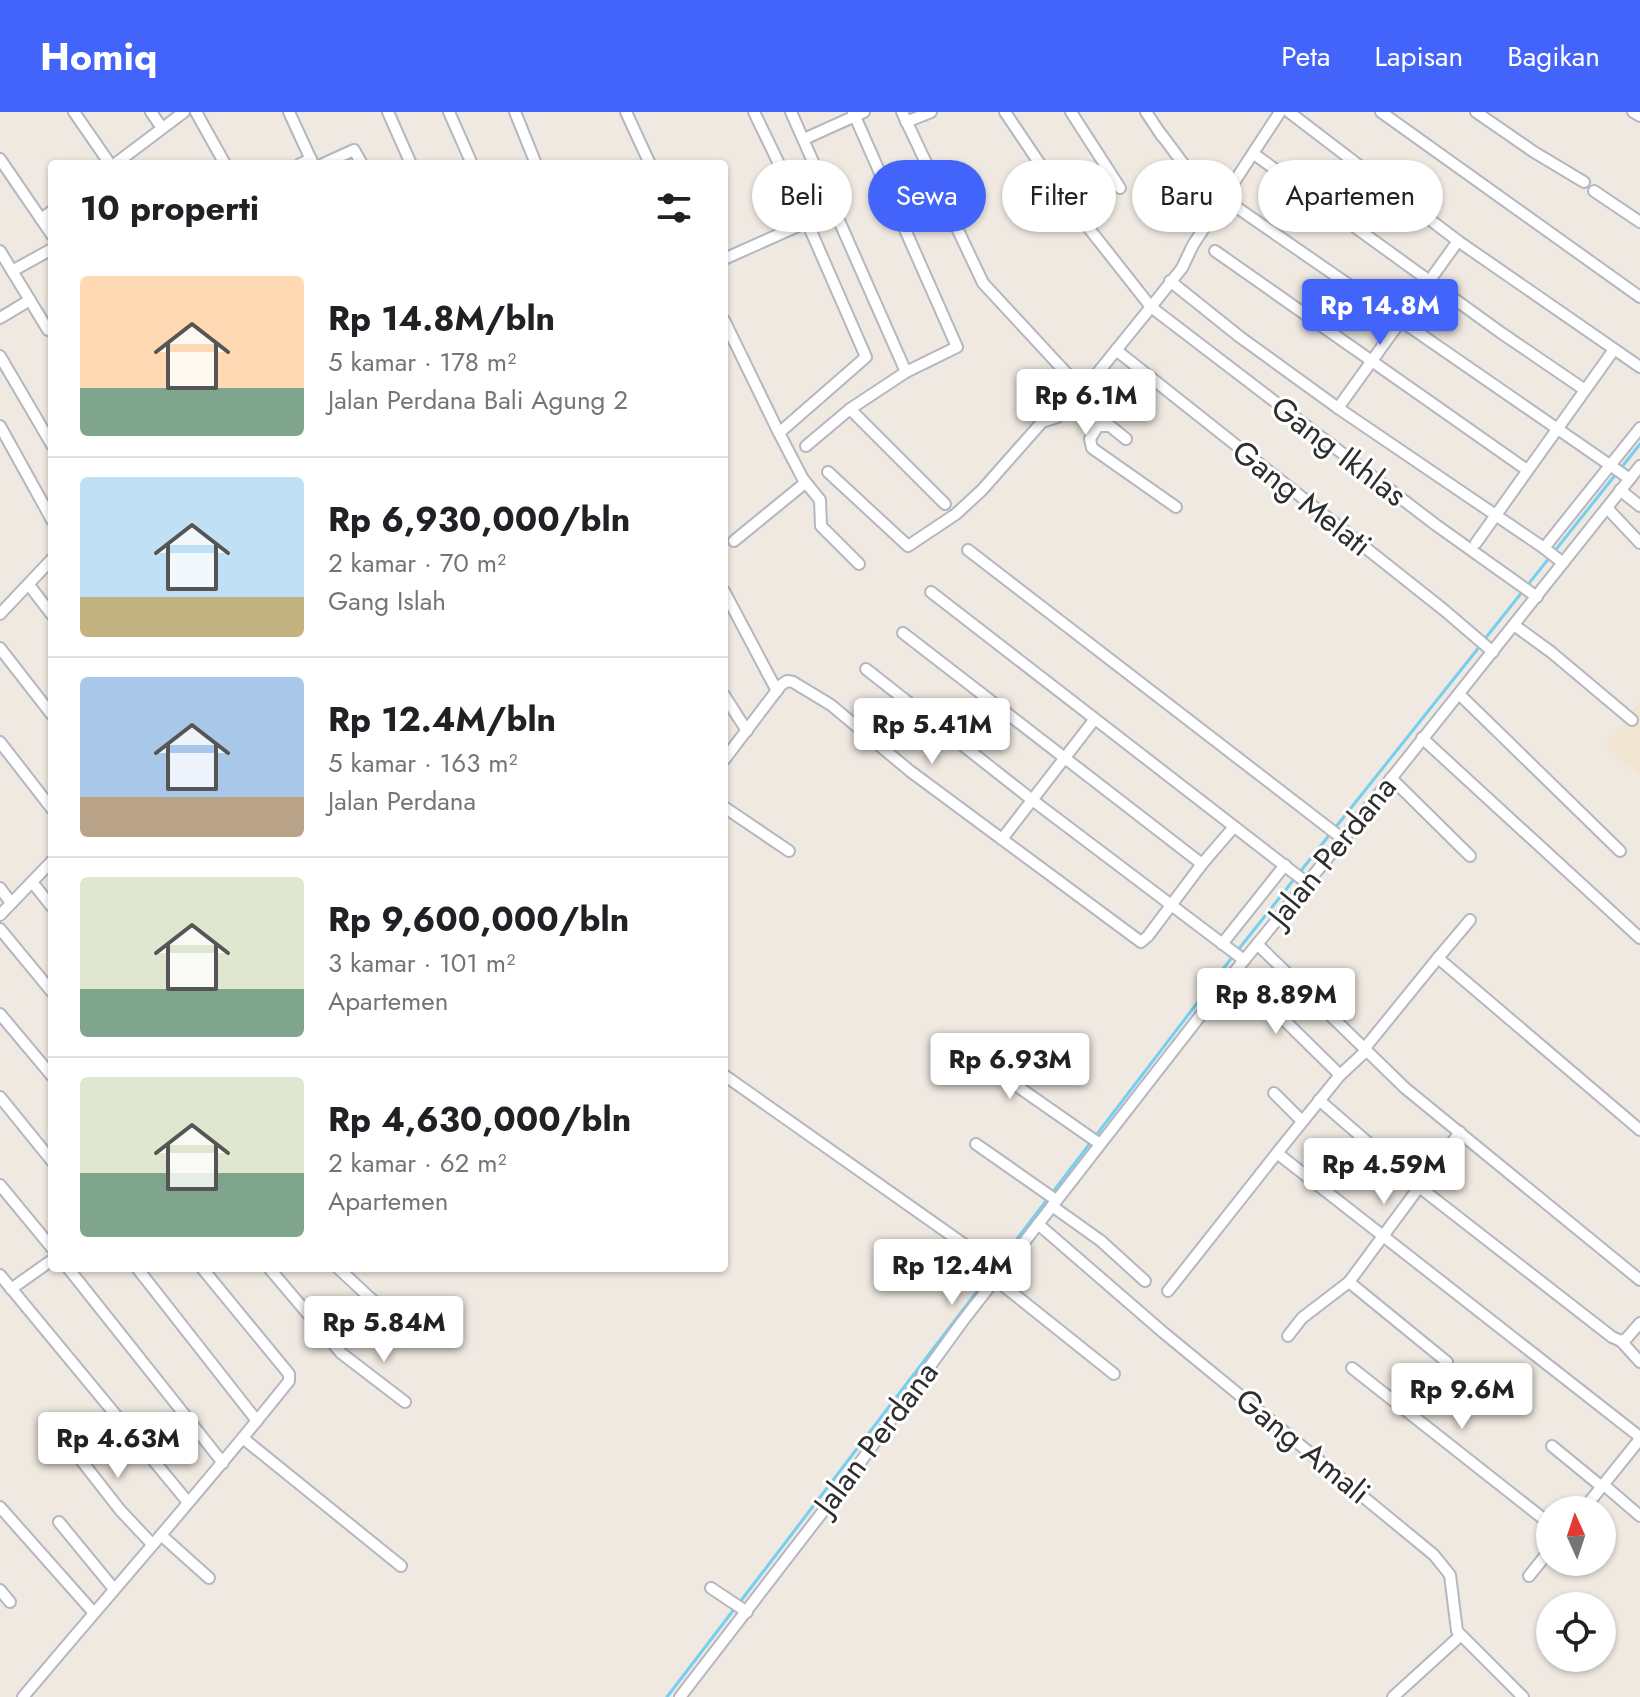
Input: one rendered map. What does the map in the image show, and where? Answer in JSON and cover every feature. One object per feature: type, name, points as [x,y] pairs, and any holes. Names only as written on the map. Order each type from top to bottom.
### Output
[{"type":"street","points":[[74,112],[109,160]]},
{"type":"street","points":[[151,112],[162,128]]},
{"type":"street","points":[[118,160],[184,112]]},
{"type":"street","points":[[196,112],[223,160]]},
{"type":"street","points":[[289,112],[312,160]]},
{"type":"street","points":[[388,112],[409,160]]},
{"type":"street","points":[[449,112],[470,160]]},
{"type":"street","points":[[515,112],[534,160]]},
{"type":"street","points":[[626,112],[648,160]]},
{"type":"street","points":[[754,112],[777,160]]},
{"type":"street","points":[[791,112],[906,372]]},
{"type":"street","points":[[931,112],[904,117],[983,283],[1083,391]]},
{"type":"street","name":"Gang Ikhlas","points":[[1005,112],[1050,179],[1151,307],[1436,525],[1534,594]]},
{"type":"street","points":[[1071,112],[1120,188]]},
{"type":"street","points":[[1146,112],[1180,160]]},
{"type":"street","points":[[1242,173],[1280,112]]},
{"type":"street","points":[[1289,112],[1458,241],[1640,367]]},
{"type":"street","points":[[1381,112],[1640,297]]},
{"type":"street","points":[[1476,112],[1584,182]]},
{"type":"street","points":[[1633,112],[1640,116]]},
{"type":"street","points":[[804,139],[857,113],[957,345],[955,350],[906,372],[850,409],[806,446]]},
{"type":"street","points":[[332,160],[354,150],[360,160]]},
{"type":"street","points":[[1254,154],[1585,390]]},
{"type":"street","points":[[0,159],[48,229]]},
{"type":"street","points":[[1594,191],[1640,222]]},
{"type":"street","points":[[1242,211],[1628,478]]},
{"type":"street","points":[[41,219],[48,214]]},
{"type":"street","points":[[728,257],[785,232]]},
{"type":"street","points":[[779,433],[866,357],[811,232]]},
{"type":"street","points":[[828,472],[908,546],[956,514],[982,490],[1042,422],[1057,417],[1083,391],[1172,282],[1202,232]]},
{"type":"street","points":[[1338,408],[1458,241]]},
{"type":"street","points":[[0,251],[48,330]]},
{"type":"street","points":[[12,271],[48,251]]},
{"type":"street","points":[[1215,251],[1527,470]]},
{"type":"street","points":[[1172,282],[1240,337],[1338,408],[1561,561]]},
{"type":"street","points":[[0,318],[30,300]]},
{"type":"street","points":[[728,329],[805,483],[820,500],[821,526],[859,564]]},
{"type":"street","name":"Gang Melati","points":[[1116,350],[1487,646]]},
{"type":"street","points":[[1476,543],[1613,351]]},
{"type":"street","points":[[0,356],[48,438]]},
{"type":"street","points":[[1073,401],[1098,426],[1110,426],[1126,439]]},
{"type":"street","points":[[850,409],[945,504]]},
{"type":"street","points":[[0,426],[48,513]]},
{"type":"street","points":[[1098,426],[1090,439],[1092,448],[1176,507]]},
{"type":"street","points":[[1545,549],[1640,428]]},
{"type":"street","name":"Jalan Perdana","points":[[680,1697],[740,1607],[997,1271],[1054,1203],[1095,1140],[1232,975],[1233,953],[1257,944],[1337,835],[1391,778],[1459,694],[1487,646],[1514,625],[1534,594],[1640,466]]},
{"type":"street","points":[[734,541],[805,483]]},
{"type":"street","points":[[1620,490],[1640,506]]},
{"type":"street","points":[[1607,508],[1640,543]]},
{"type":"street","points":[[968,550],[1337,835]]},
{"type":"street","points":[[0,614],[48,564]]},
{"type":"street","points":[[29,585],[48,610]]},
{"type":"street","points":[[931,592],[1304,881]]},
{"type":"street","points":[[728,599],[777,691]]},
{"type":"street","points":[[1514,625],[1632,720]]},
{"type":"street","points":[[903,633],[1202,864]]},
{"type":"street","points":[[0,648],[48,710]]},
{"type":"street","points":[[866,669],[1233,953],[1286,866]]},
{"type":"street","points":[[728,755],[777,691],[787,681],[793,682],[831,705],[1136,942],[1148,936],[1233,828]]},
{"type":"street","points":[[1459,694],[1620,851]]},
{"type":"street","points":[[873,740],[904,699]]},
{"type":"street","points":[[728,701],[747,731]]},
{"type":"street","points":[[1002,839],[1094,720]]},
{"type":"street","points":[[1422,738],[1640,938]]},
{"type":"street","points":[[0,742],[48,804]]},
{"type":"street","points":[[1391,778],[1470,856]]},
{"type":"street","points":[[728,810],[789,851]]},
{"type":"street","points":[[0,915],[48,865]]},
{"type":"street","points":[[32,882],[48,902]]},
{"type":"street","points":[[0,888],[11,903]]},
{"type":"street","points":[[1168,1291],[1319,1100],[1365,1050],[1470,920]]},
{"type":"street","points":[[0,929],[48,987]]},
{"type":"street","points":[[1257,944],[1405,1088],[1640,1280]]},
{"type":"street","points":[[1438,958],[1640,1130]]},
{"type":"street","points":[[1232,975],[1277,1013],[1340,1075]]},
{"type":"street","points":[[0,1014],[48,1071]]},
{"type":"street","points":[[951,1040],[1095,1140]]},
{"type":"street","points":[[728,1078],[997,1271],[1114,1374]]},
{"type":"street","points":[[1274,1093],[1302,1121]]},
{"type":"street","points":[[0,1097],[48,1156]]},
{"type":"street","points":[[1319,1100],[1418,1186],[1603,1331],[1621,1341],[1640,1362]]},
{"type":"street","points":[[1288,1336],[1302,1318],[1349,1282],[1460,1132]]},
{"type":"street","points":[[976,1144],[1101,1241],[1145,1281]]},
{"type":"street","points":[[1277,1153],[1640,1439],[1595,1496]]},
{"type":"street","points":[[0,1185],[48,1243]]},
{"type":"street","name":"Gang Amali","points":[[1038,1224],[1164,1333],[1434,1555],[1450,1575],[1460,1636]]},
{"type":"street","points":[[11,1289],[48,1263]]},
{"type":"street","points":[[71,1272],[221,1461]]},
{"type":"street","points":[[140,1272],[257,1421]]},
{"type":"street","points":[[23,1697],[221,1461],[244,1439],[289,1381],[289,1374],[205,1272]]},
{"type":"street","points":[[272,1272],[341,1353],[405,1402]]},
{"type":"street","points":[[342,1272],[383,1310]]},
{"type":"street","points":[[0,1275],[187,1501]]},
{"type":"street","points":[[1349,1282],[1447,1362]]},
{"type":"street","points":[[1621,1341],[1640,1323]]},
{"type":"street","points":[[1352,1368],[1536,1513]]},
{"type":"street","points":[[63,1437],[120,1510],[152,1544]]},
{"type":"street","points":[[244,1439],[401,1566]]},
{"type":"street","points":[[1552,1446],[1640,1516]]},
{"type":"street","points":[[0,1507],[94,1613]]},
{"type":"street","points":[[59,1522],[114,1589]]},
{"type":"street","points":[[161,1535],[209,1578]]},
{"type":"street","points":[[1529,1576],[1536,1567]]},
{"type":"street","points":[[711,1588],[740,1607]]},
{"type":"street","points":[[0,1590],[10,1602]]},
{"type":"street","points":[[1393,1697],[1460,1636],[1523,1697]]},
{"type":"shaded area","points":[[1640,701],[1640,776],[1605,746]]},
{"type":"waterway","points":[[1621,468],[1640,444]]},
{"type":"waterway","points":[[1484,640],[1616,474]]},
{"type":"waterway","points":[[1335,828],[1480,646]]},
{"type":"waterway","points":[[1300,872],[1330,834]]},
{"type":"waterway","points":[[1238,950],[1295,878]]},
{"type":"waterway","points":[[740,1602],[1233,956]]},
{"type":"waterway","points":[[667,1697],[735,1608]]}]
